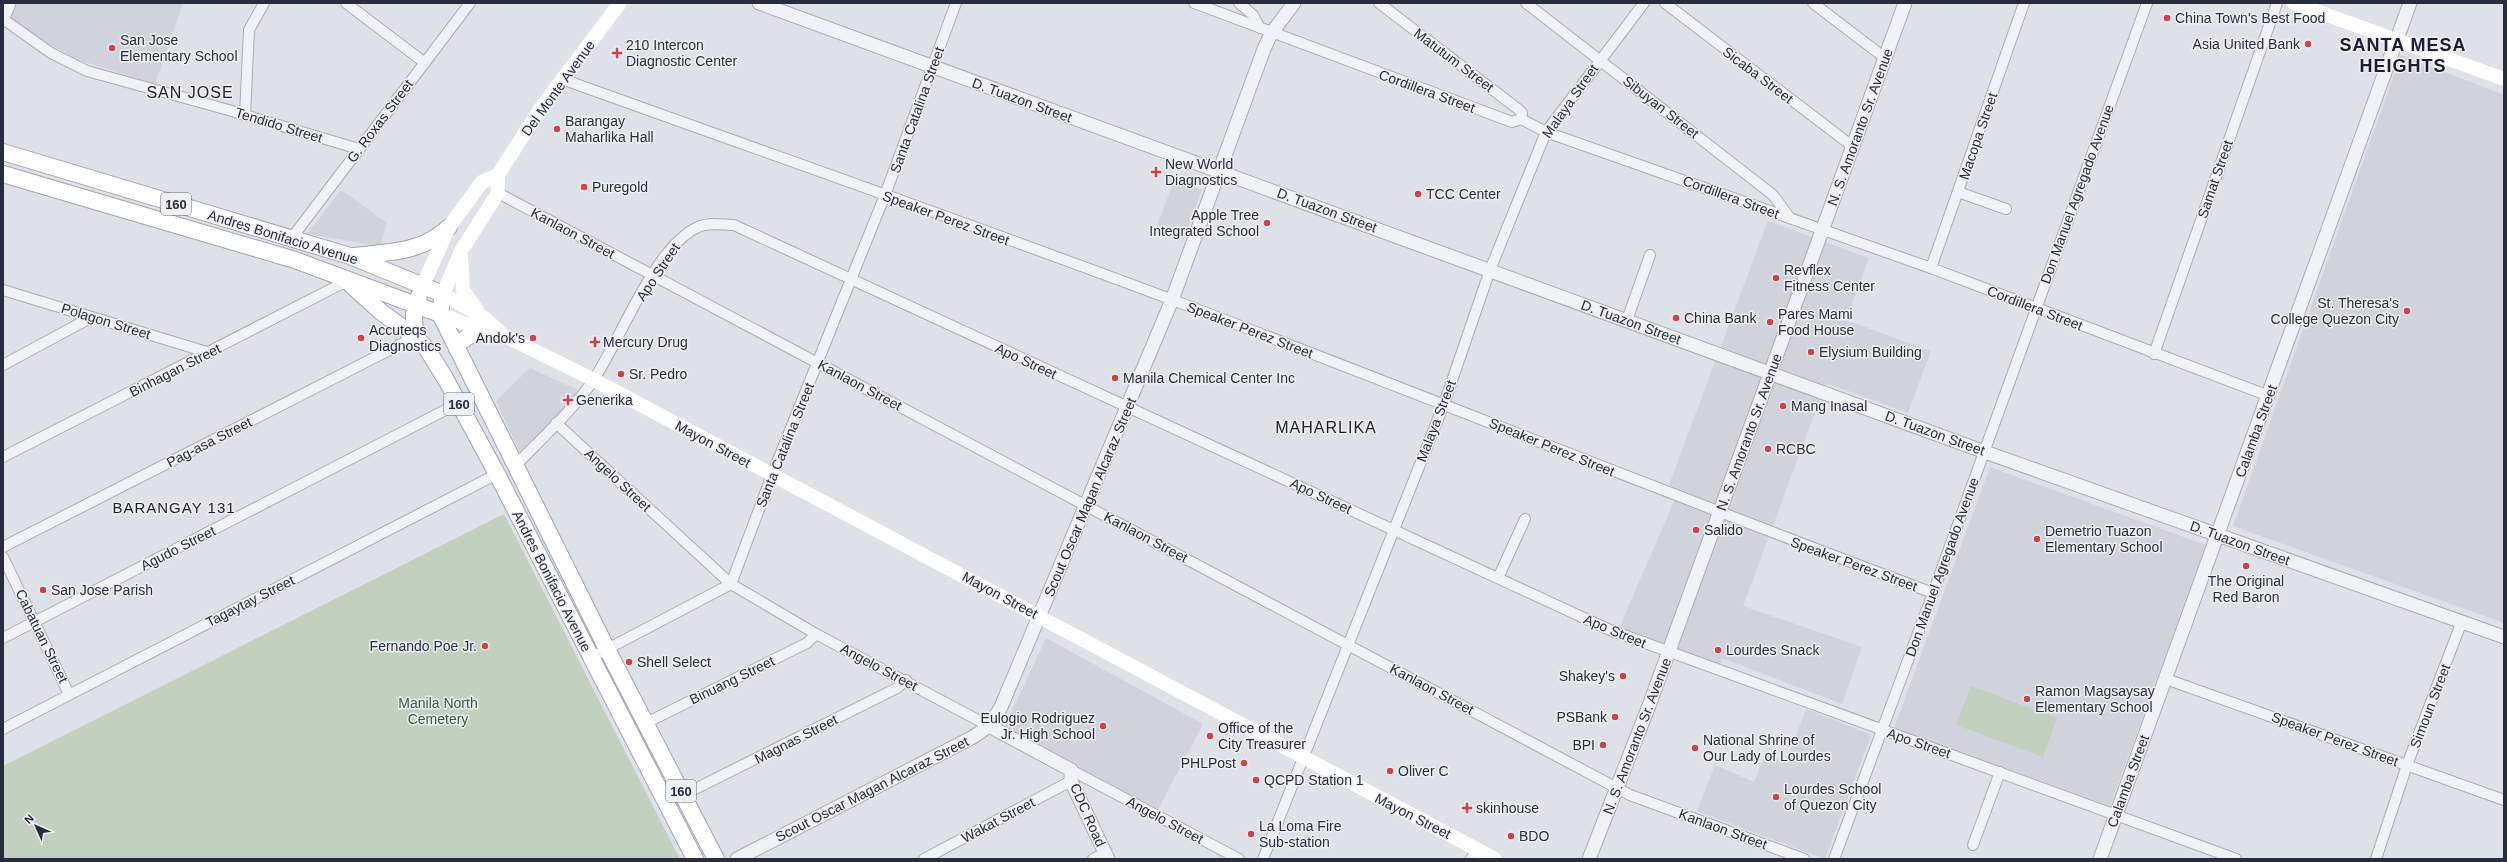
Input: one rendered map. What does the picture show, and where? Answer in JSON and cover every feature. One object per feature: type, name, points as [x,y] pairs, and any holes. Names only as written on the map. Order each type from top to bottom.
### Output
[{"type":"main road","name":"Del Monte Avenue","points":[[423,285],[449,227],[482,182],[498,175],[562,79],[620,3]]},
{"type":"main road","points":[[2294,3],[2504,79]]},
{"type":"main road","name":"Andres Bonifacio Avenue","points":[[3,152],[350,256],[443,294]]},
{"type":"main road","name":"Andres Bonifacio Avenue","points":[[3,174],[295,260],[347,281],[440,314],[607,649],[716,859]]},
{"type":"main road","points":[[440,314],[443,294],[460,251],[498,193],[498,175]]},
{"type":"main road","points":[[350,256],[390,253],[422,245],[439,236],[449,227]]},
{"type":"main road","points":[[457,348],[460,342],[482,325],[463,290],[460,251]]},
{"type":"main road","name":"Andres Bonifacio Avenue","points":[[347,281],[380,311],[415,337],[427,349],[459,403],[497,474],[695,859]]},
{"type":"main road","points":[[415,337],[414,315],[423,285]]},
{"type":"main road","name":"Mayon Street","points":[[443,294],[482,325]]},
{"type":"main road","name":"Mayon Street","points":[[440,314],[482,325],[594,380],[1040,616],[1303,758],[1474,854],[1495,859]]},
{"type":"street","points":[[3,18],[9,3]]},
{"type":"street","points":[[245,115],[249,30],[264,3]]},
{"type":"street","points":[[346,3],[425,63]]},
{"type":"street","name":"G. Roxas Street","points":[[291,239],[470,3]]},
{"type":"street","name":"D. Tuazon Street","points":[[759,3],[932,68],[1220,171],[1985,452],[2504,637]]},
{"type":"street","name":"Santa Catalina Street","points":[[731,584],[772,475],[852,280],[885,195],[956,3]]},
{"type":"street","name":"Cordillera Street","points":[[1194,3],[1265,31],[1512,122],[1521,119],[1546,132],[1790,218],[1822,231],[1931,268],[2035,309],[2269,396]]},
{"type":"street","points":[[1240,3],[1253,15],[1265,31]]},
{"type":"street","name":"Scout Oscar Magan Alcaraz Street","points":[[737,859],[973,736],[989,726],[1001,707],[1172,300],[1220,171],[1265,31],[1294,3]]},
{"type":"street","name":"Matutum Street","points":[[1379,3],[1518,109],[1522,113],[1521,119]]},
{"type":"street","name":"Sibuyan Street","points":[[1526,3],[1600,59],[1773,195],[1790,218]]},
{"type":"street","name":"Malaya Street","points":[[1262,859],[1444,404],[1490,270],[1546,132],[1644,3]]},
{"type":"street","name":"Sicaba Street","points":[[1665,3],[1852,146]]},
{"type":"street","points":[[1813,3],[1885,58]]},
{"type":"street","name":"N. S. Amoranto Sr. Avenue","points":[[1589,859],[1668,653],[1905,3]]},
{"type":"street","name":"Macopa Street","points":[[1931,268],[2024,3]]},
{"type":"street","name":"Don Manuel Agregado Avenue","points":[[1834,859],[1985,452],[2035,309],[2147,3]]},
{"type":"street","name":"Samat Street","points":[[2154,354],[2277,3]]},
{"type":"street","name":"Calamba Street","points":[[2100,859],[2269,396],[2410,3]]},
{"type":"street","name":"Tendido Street","points":[[3,18],[51,53],[87,71],[245,115],[359,149]]},
{"type":"street","name":"Speaker Perez Street","points":[[562,79],[1172,300],[1444,404],[1719,513],[1933,593]]},
{"type":"street","points":[[1958,192],[2006,209]]},
{"type":"street","name":"Kanlaon Street","points":[[498,193],[1617,788],[1804,859]]},
{"type":"street","name":"Apo Street","points":[[516,465],[594,380],[652,275],[674,246],[684,235],[699,226],[734,225],[1610,630],[1668,653],[2000,772],[2236,859]]},
{"type":"street","points":[[1627,320],[1650,255]]},
{"type":"street","name":"Binhagan Street","points":[[3,457],[210,353],[347,281]]},
{"type":"street","name":"Polagon Street","points":[[3,290],[210,353]]},
{"type":"street","points":[[3,365],[92,317]]},
{"type":"street","name":"Pag-asa Street","points":[[3,547],[415,337]]},
{"type":"street","name":"Agudo Street","points":[[3,638],[459,403]]},
{"type":"street","name":"Angelo Street","points":[[556,423],[731,584],[816,634],[906,680],[989,726],[1071,776],[1239,859]]},
{"type":"street","name":"Tagaytay Street","points":[[3,729],[497,474]]},
{"type":"street","points":[[1498,578],[1525,519]]},
{"type":"street","name":"Cabatuan Street","points":[[3,557],[69,694]]},
{"type":"street","points":[[592,657],[731,584]]},
{"type":"street","name":"Simoun Street","points":[[2376,859],[2408,765],[2462,622]]},
{"type":"street","name":"Binuang Street","points":[[646,723],[806,643],[816,634]]},
{"type":"street","name":"Speaker Perez Street","points":[[2166,679],[2504,800]]},
{"type":"street","name":"Magnas Street","points":[[684,796],[897,688],[906,680]]},
{"type":"street","points":[[1973,845],[2000,772]]},
{"type":"street","name":"CDC Road","points":[[1071,776],[1102,857]]},
{"type":"street","name":"Wakat Street","points":[[924,859],[1071,776]]},
{"type":"shaded area","name":"San Jose Elementary School","points":[[14,3],[183,3],[155,84],[75,59],[39,38],[9,16]]},
{"type":"shaded area","name":"St. Theresa's College Quezon City","points":[[2401,55],[2504,95],[2504,623],[2233,526]]},
{"type":"shaded area","points":[[1174,180],[1202,190],[1184,239],[1156,229]]},
{"type":"shaded area","points":[[341,190],[387,223],[380,246],[307,234]]},
{"type":"shaded area","points":[[1768,221],[1869,258],[1846,320],[1931,351],[1908,413],[1826,383],[1743,606],[1862,647],[1842,704],[1722,658],[1719,666],[1619,628],[1679,490],[1669,485]]},
{"type":"shaded area","points":[[530,368],[580,391],[520,453],[496,401]]},
{"type":"shaded area","points":[[1990,467],[2206,545],[2110,806],[1894,728]]},
{"type":"shaded area","name":"Eulogio Rodriguez Jr. High School","points":[[1046,638],[1203,724],[1155,815],[1004,728]]},
{"type":"shaded area","name":"Lourdes School of Quezon City","points":[[1806,709],[1871,735],[1825,859],[1697,811],[1715,765],[1754,782],[1765,755],[1786,762]]},
{"type":"green space","name":"Manila North Cemetery","points":[[504,514],[680,859],[3,859],[3,766]]},
{"type":"green space","points":[[1971,686],[2057,718],[2043,757],[1956,725]]},
{"type":"place","name":"China Town's Best Food","points":[[2167,18]]},
{"type":"place","name":"Asia United Bank","points":[[2308,44]]},
{"type":"place","name":"San Jose Elementary School","points":[[112,48]]},
{"type":"place","name":"210 Intercon Diagnostic Center","points":[[617,53]]},
{"type":"place","name":"Barangay Maharlika Hall","points":[[557,129]]},
{"type":"place","name":"New World Diagnostics","points":[[1156,172]]},
{"type":"place","name":"Puregold","points":[[584,187]]},
{"type":"place","name":"TCC Center","points":[[1418,194]]},
{"type":"place","name":"Apple Tree Integrated School","points":[[1267,223]]},
{"type":"place","name":"Revflex Fitness Center","points":[[1776,278]]},
{"type":"place","name":"St. Theresa's College Quezon City","points":[[2407,311]]},
{"type":"place","name":"China Bank","points":[[1676,318]]},
{"type":"place","name":"Pares Mami Food House","points":[[1770,322]]},
{"type":"place","name":"Accuteqs Diagnostics","points":[[361,338]]},
{"type":"place","name":"Andok's","points":[[533,338]]},
{"type":"place","name":"Mercury Drug","points":[[595,342]]},
{"type":"place","name":"Elysium Building","points":[[1811,352]]},
{"type":"place","name":"Sr. Pedro","points":[[621,374]]},
{"type":"place","name":"Manila Chemical Center Inc","points":[[1115,378]]},
{"type":"place","name":"Generika","points":[[568,400]]},
{"type":"place","name":"Mang Inasal","points":[[1783,406]]},
{"type":"place","name":"RCBC","points":[[1768,449]]},
{"type":"place","name":"Salido","points":[[1696,530]]},
{"type":"place","name":"Demetrio Tuazon Elementary School","points":[[2037,539]]},
{"type":"place","name":"The Original Red Baron","points":[[2246,566]]},
{"type":"place","name":"San Jose Parish","points":[[43,590]]},
{"type":"place","name":"Fernando Poe Jr.","points":[[485,646]]},
{"type":"place","name":"Lourdes Snack","points":[[1718,650]]},
{"type":"place","name":"Shell Select","points":[[629,662]]},
{"type":"place","name":"Shakey's","points":[[1623,676]]},
{"type":"place","name":"Ramon Magsaysay Elementary School","points":[[2027,699]]},
{"type":"place","name":"PSBank","points":[[1615,717]]},
{"type":"place","name":"Eulogio Rodriguez Jr. High School","points":[[1103,726]]},
{"type":"place","name":"Office of the City Treasurer","points":[[1210,736]]},
{"type":"place","name":"BPI","points":[[1603,745]]},
{"type":"place","name":"National Shrine of Our Lady of Lourdes","points":[[1695,748]]},
{"type":"place","name":"PHLPost","points":[[1244,763]]},
{"type":"place","name":"Oliver C","points":[[1390,771]]},
{"type":"place","name":"QCPD Station 1","points":[[1256,780]]},
{"type":"place","name":"Lourdes School of Quezon City","points":[[1776,797]]},
{"type":"place","name":"skinhouse","points":[[1467,808]]},
{"type":"place","name":"La Loma Fire Sub-station","points":[[1251,834]]},
{"type":"place","name":"BDO","points":[[1511,836]]},
{"type":"district","name":"SANTA MESA HEIGHTS","points":[[2403,55]]},
{"type":"district","name":"SAN JOSE","points":[[190,92]]},
{"type":"district","name":"MAHARLIKA","points":[[1326,427]]},
{"type":"district","name":"BARANGAY 131","points":[[174,507]]}]
